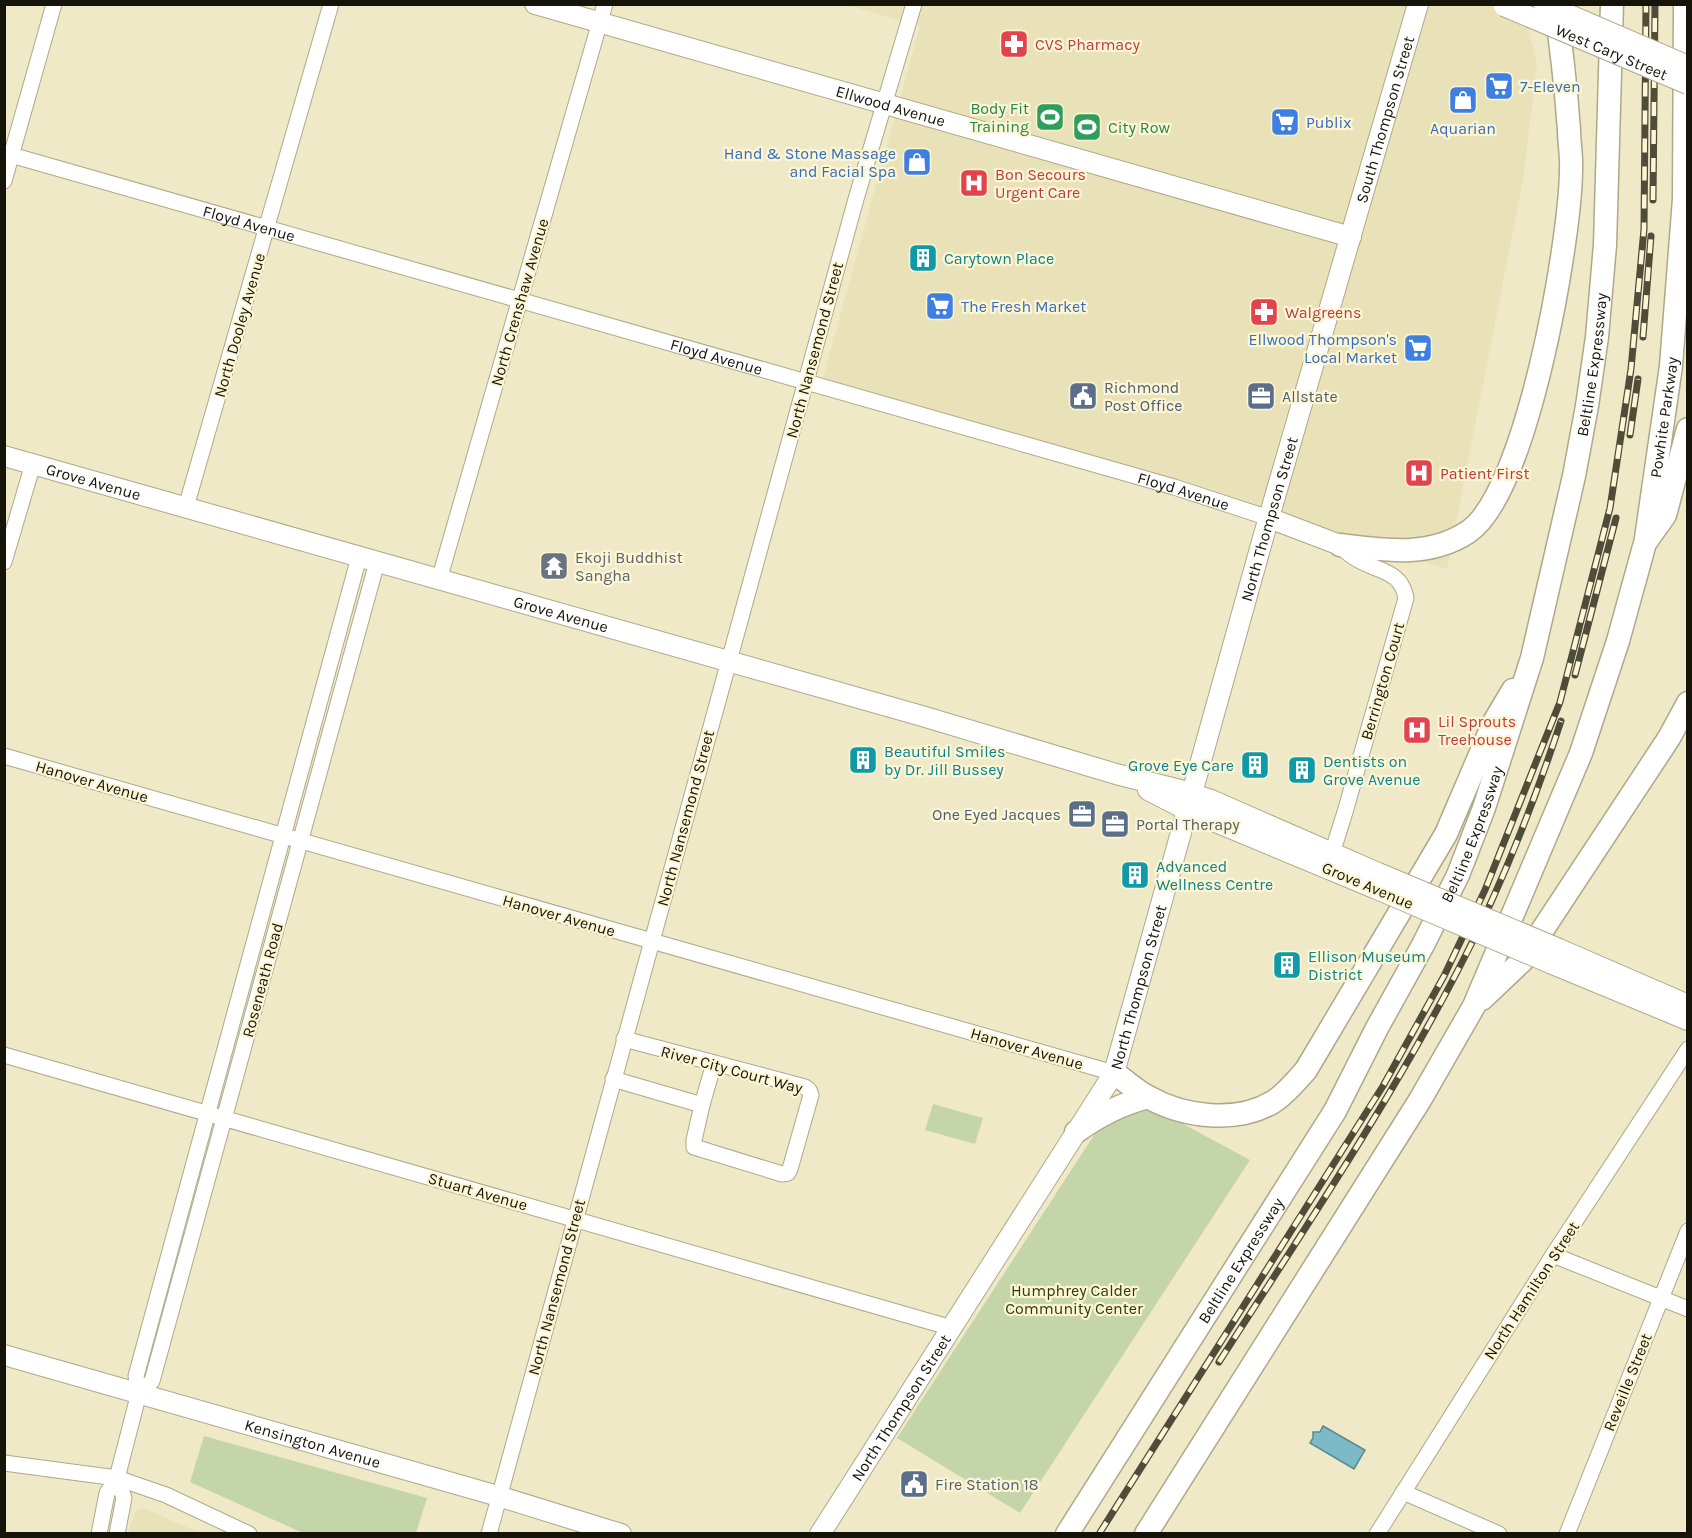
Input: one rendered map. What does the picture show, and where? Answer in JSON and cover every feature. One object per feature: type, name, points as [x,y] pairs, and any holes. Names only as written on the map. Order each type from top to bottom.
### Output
[{"type":"highway","points":[[1340,545],[1412,551],[1433,548],[1469,532],[1484,519],[1511,465],[1538,378],[1566,226],[1571,170],[1565,77],[1555,4]]},
{"type":"highway","points":[[1569,131],[1574,97],[1574,4]]},
{"type":"highway","name":"Beltline Expressway","points":[[1066,1533],[1335,1111],[1458,875],[1484,808],[1532,658],[1574,476],[1596,337],[1605,245],[1612,4]]},
{"type":"highway","name":"Powhite Parkway","points":[[1646,543],[1671,366],[1684,199],[1685,4]]},
{"type":"highway","points":[[1146,1533],[1420,1100],[1474,1006],[1581,753],[1618,641],[1646,543],[1665,515],[1688,429]]},
{"type":"highway","points":[[1114,1073],[1148,1097],[1186,1112],[1209,1115],[1256,1110],[1274,1101],[1306,1070],[1446,834],[1494,722],[1532,658]]},
{"type":"highway","points":[[1474,1006],[1522,961],[1669,738],[1688,703]]},
{"type":"highway","points":[[1076,1132],[1108,1111],[1127,1102],[1148,1097]]},
{"type":"main road","name":"Ellwood Avenue","points":[[535,4],[603,14],[885,104],[1351,237]]},
{"type":"main road","name":"South Thompson Street","points":[[1351,237],[1418,4]]},
{"type":"main road","name":"West Cary Street","points":[[1544,4],[1688,66]]},
{"type":"main road","name":"West Cary Street","points":[[1503,5],[1688,84]]},
{"type":"main road","name":"North Thompson Street","points":[[820,1533],[1114,1073],[1269,518],[1351,237]]},
{"type":"main road","name":"Grove Avenue","points":[[4,456],[728,663],[922,716],[1116,774],[1189,802],[1211,800],[1329,861],[1555,956],[1688,1005]]},
{"type":"main road","name":"Floyd Avenue","points":[[1269,518],[1340,545]]},
{"type":"main road","name":"Grove Avenue","points":[[1555,956],[1688,1020]]},
{"type":"main road","name":"Kensington Avenue","points":[[4,1355],[621,1533]]},
{"type":"street","points":[[4,181],[8,154],[54,4]]},
{"type":"street","name":"North Dooley Avenue","points":[[186,507],[331,4]]},
{"type":"street","name":"North Nansemond Street","points":[[489,1533],[805,382],[914,4]]},
{"type":"street","name":"North Crenshaw Avenue","points":[[439,580],[603,14]]},
{"type":"street","name":"Floyd Avenue","points":[[8,154],[267,230],[1155,481],[1269,518]]},
{"type":"street","points":[[4,562],[33,464]]},
{"type":"street","name":"Floyd Avenue","points":[[1340,545],[1355,558],[1397,578],[1404,586],[1406,598]]},
{"type":"street","name":"Roseneath Road","points":[[99,1533],[107,1493],[117,1478],[139,1394],[136,1376],[283,836],[368,559]]},
{"type":"street","name":"Roseneath Road","points":[[139,1394],[152,1381],[225,1118],[300,841],[368,559]]},
{"type":"street","name":"Berrington Court","points":[[1329,861],[1406,598]]},
{"type":"street","name":"Hanover Avenue","points":[[4,756],[1114,1073]]},
{"type":"street","name":"River City Court Way","points":[[624,1039],[805,1087],[809,1090],[811,1095],[788,1173],[782,1174],[694,1147],[702,1105]]},
{"type":"street","name":"North Hamilton Street","points":[[1377,1533],[1553,1255],[1688,1049]]},
{"type":"street","name":"Stuart Avenue","points":[[4,1055],[952,1328]]},
{"type":"street","points":[[613,1078],[702,1105],[714,1063]]},
{"type":"street","name":"Reveille Street","points":[[1567,1533],[1688,1231]]},
{"type":"street","points":[[1553,1255],[1688,1309]]},
{"type":"street","points":[[4,1462],[117,1478],[166,1495],[249,1533]]},
{"type":"street","name":"Roseneath Road","points":[[117,1478],[123,1497],[117,1533]]},
{"type":"street","points":[[1403,1492],[1499,1533]]},
{"type":"shaded area","points":[[847,5],[1522,5],[1537,63],[1523,180],[1447,569],[823,378],[920,26]]},
{"type":"shaded area","points":[[145,1508],[200,1533],[128,1533],[135,1512]]},
{"type":"green space","points":[[933,1104],[983,1118],[975,1144],[925,1130]]},
{"type":"green space","name":"Humphrey Calder Community Center","points":[[1140,1110],[1159,1111],[1250,1160],[1020,1513],[897,1438],[1096,1132],[1115,1120]]},
{"type":"green space","points":[[204,1436],[427,1498],[416,1533],[303,1533],[190,1482]]},
{"type":"water","points":[[1323,1426],[1365,1450],[1354,1469],[1310,1443],[1313,1432],[1320,1432]]},
{"type":"railway","points":[[1099,1534],[1383,1086],[1444,976],[1485,890],[1560,702],[1610,508],[1631,369],[1644,229],[1646,4]]},
{"type":"railway","points":[[1653,200],[1655,4]]},
{"type":"railway","points":[[1643,337],[1651,236]]},
{"type":"railway","points":[[1630,435],[1638,379]]},
{"type":"railway","points":[[1575,675],[1616,518]]},
{"type":"railway","points":[[1219,1362],[1373,1121],[1457,972],[1514,848],[1561,721]]},
{"type":"place","name":"CVS Pharmacy","points":[[1014,44]]},
{"type":"place","name":"7-Eleven","points":[[1499,86]]},
{"type":"place","name":"Aquarian","points":[[1463,100]]},
{"type":"place","name":"Body Fit Training","points":[[1050,117]]},
{"type":"place","name":"Publix","points":[[1285,122]]},
{"type":"place","name":"City Row","points":[[1087,127]]},
{"type":"place","name":"Hand & Stone Massage and Facial Spa","points":[[917,162]]},
{"type":"place","name":"Bon Secours Urgent Care","points":[[974,183]]},
{"type":"place","name":"Carytown Place","points":[[923,258]]},
{"type":"place","name":"The Fresh Market","points":[[940,306]]},
{"type":"place","name":"Walgreens","points":[[1264,312]]},
{"type":"place","name":"Ellwood Thompson's Local Market","points":[[1418,348]]},
{"type":"place","name":"Richmond Post Office","points":[[1083,396]]},
{"type":"place","name":"Allstate","points":[[1261,396]]},
{"type":"place","name":"Patient First","points":[[1419,473]]},
{"type":"place","name":"Ekoji Buddhist Sangha","points":[[554,566]]},
{"type":"place","name":"Lil Sprouts Treehouse","points":[[1417,730]]},
{"type":"place","name":"Beautiful Smiles by Dr. Jill Bussey","points":[[863,760]]},
{"type":"place","name":"Grove Eye Care","points":[[1255,765]]},
{"type":"place","name":"Dentists on Grove Avenue","points":[[1302,770]]},
{"type":"place","name":"One Eyed Jacques","points":[[1082,814]]},
{"type":"place","name":"Portal Therapy","points":[[1115,824]]},
{"type":"place","name":"Advanced Wellness Centre","points":[[1135,875]]},
{"type":"place","name":"Ellison Museum District","points":[[1287,965]]},
{"type":"place","name":"Fire Station 18","points":[[914,1484]]}]
